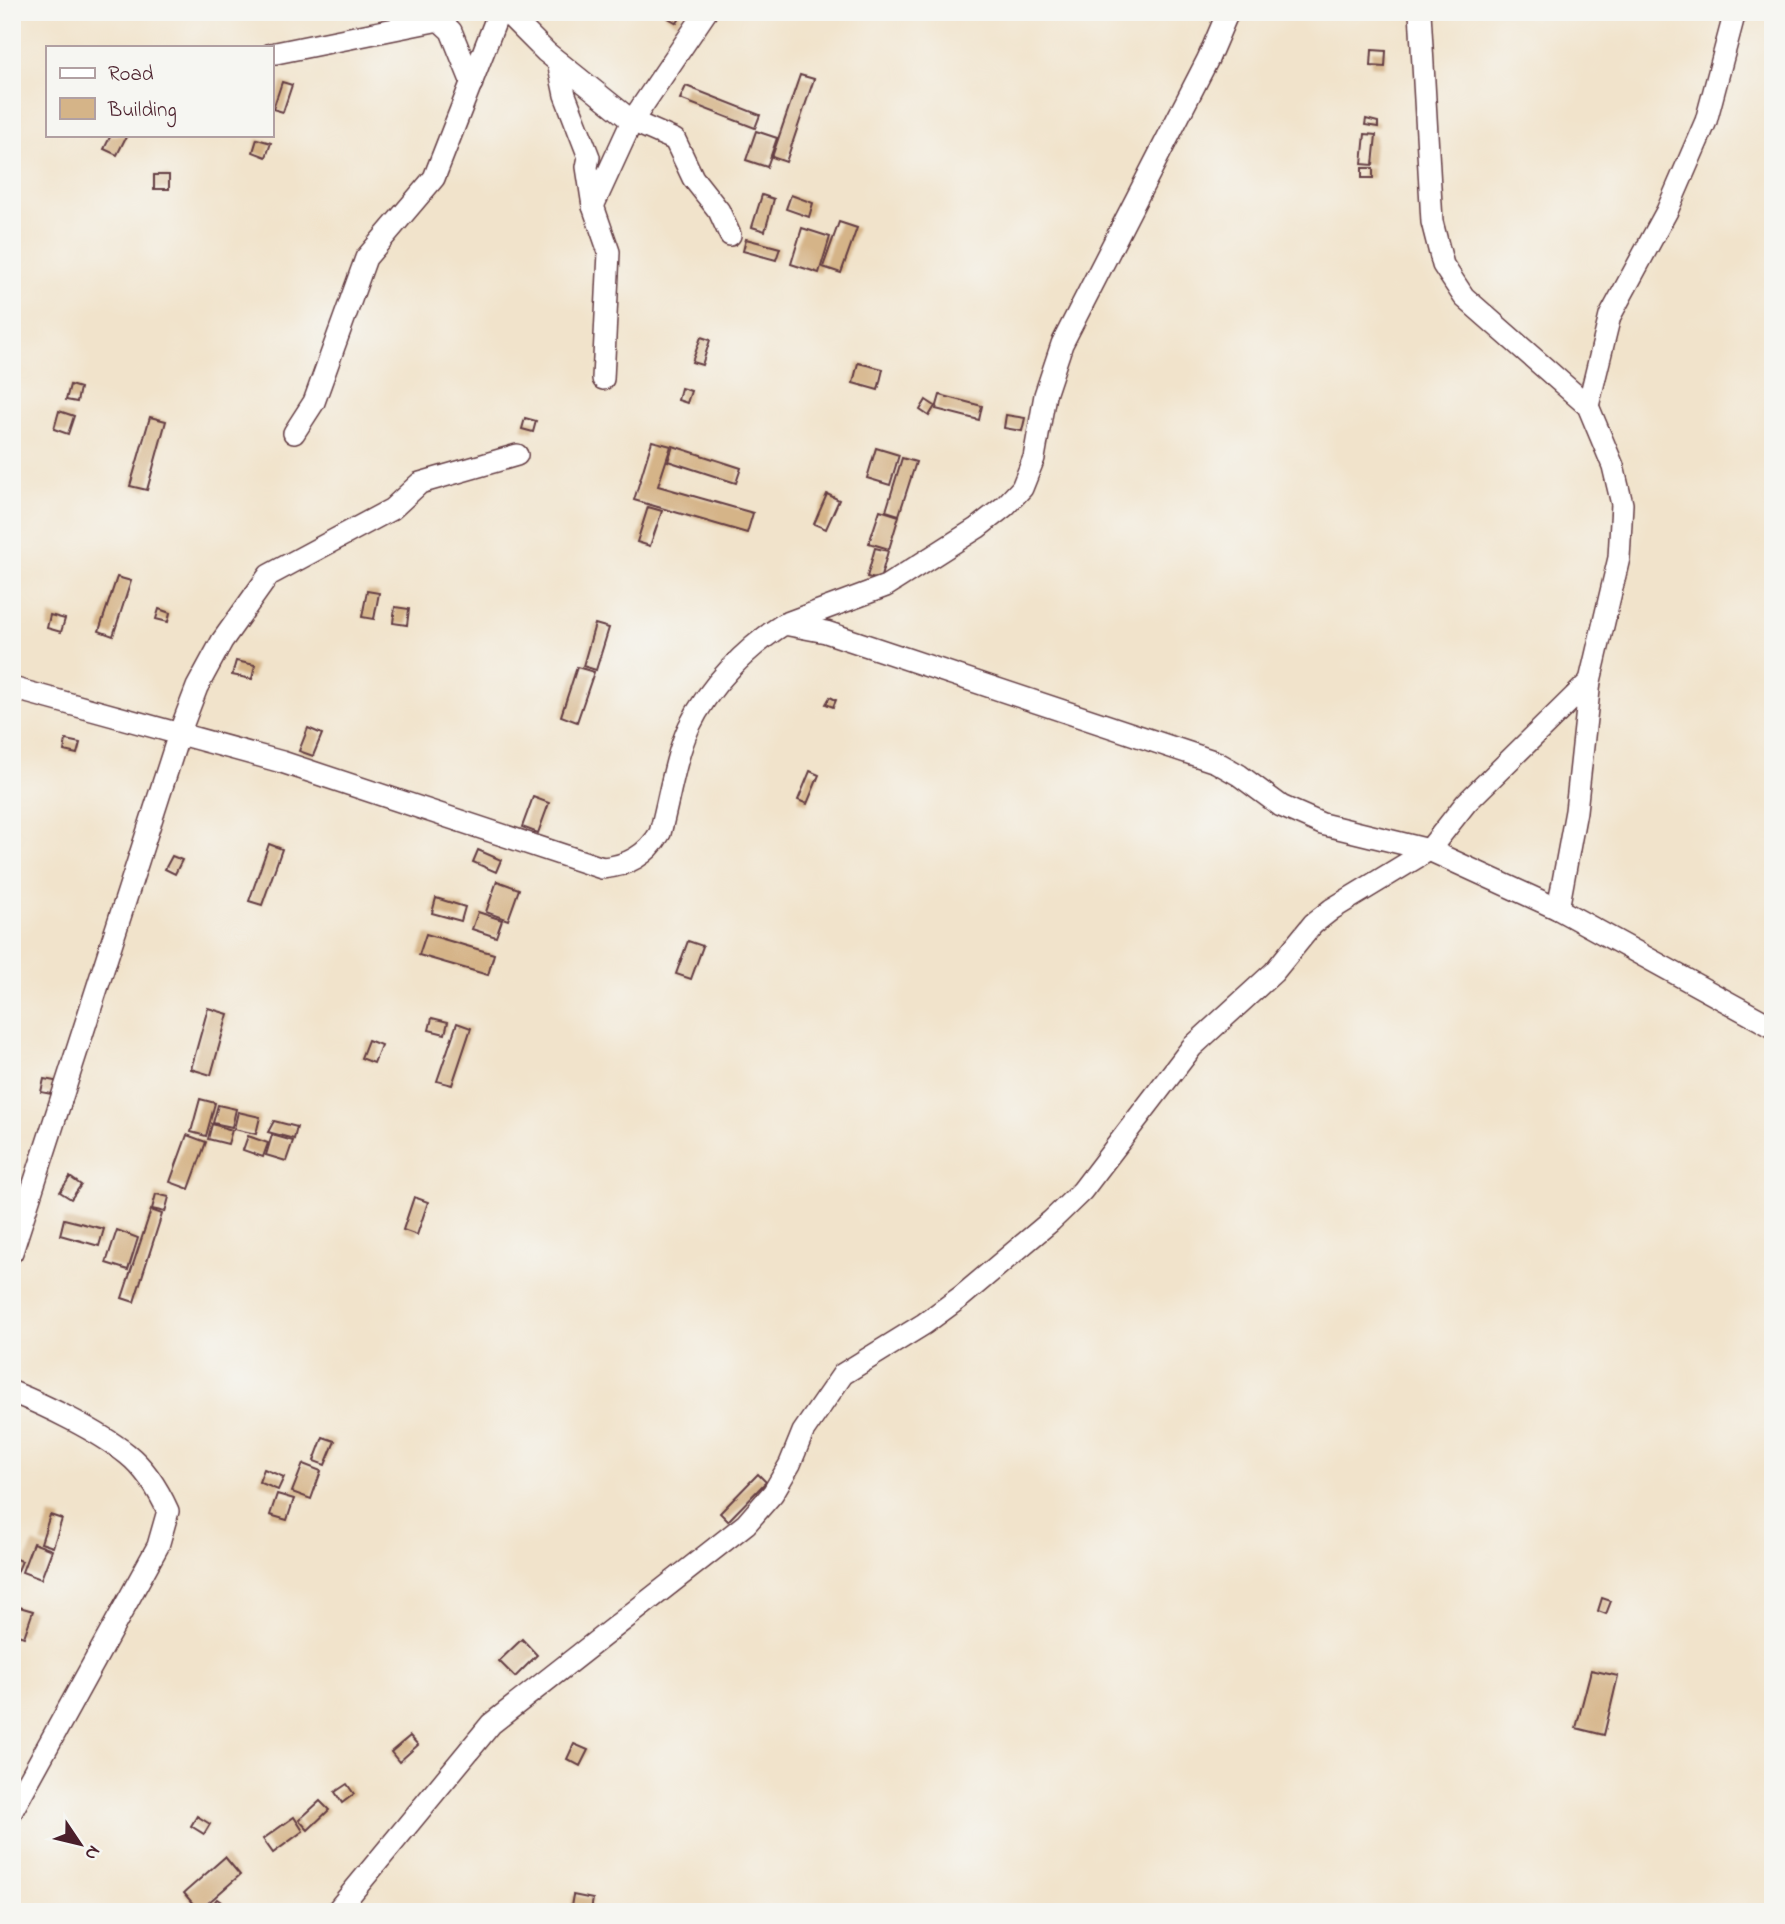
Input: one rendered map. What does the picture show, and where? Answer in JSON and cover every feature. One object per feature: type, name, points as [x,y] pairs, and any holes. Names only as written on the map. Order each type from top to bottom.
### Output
[{"type":"street","points":[[294,433],[314,402],[366,258],[434,178],[499,12]]},
{"type":"street","points":[[506,12],[558,62],[632,121],[675,140],[693,178],[719,211],[730,235]]},
{"type":"street","points":[[593,206],[632,121],[706,12]]},
{"type":"street","points":[[12,688],[282,762],[602,868],[621,867],[652,847],[660,833],[688,728],[706,700],[760,639],[784,624],[886,586],[976,528],[1022,488],[1040,435],[1045,395],[1062,344],[1208,60],[1228,12]]},
{"type":"street","points":[[1420,12],[1432,222],[1443,265],[1464,297],[1588,405],[1613,466],[1622,504],[1619,558],[1590,681],[1576,811],[1558,909]]},
{"type":"street","points":[[1588,405],[1610,316],[1667,211],[1706,121],[1735,12]]},
{"type":"street","points":[[273,54],[439,20],[451,31],[471,83]]},
{"type":"street","points":[[558,62],[565,94],[589,157],[587,167],[593,206],[609,252],[603,379]]},
{"type":"street","points":[[12,1252],[179,734],[197,687],[222,641],[269,575],[392,509],[420,483],[516,455]]},
{"type":"street","points":[[784,624],[826,632],[1216,762],[1239,775],[1281,806],[1322,824],[1429,850],[1558,909],[1773,1027]]},
{"type":"street","points":[[336,1912],[491,1724],[746,1524],[773,1493],[790,1464],[803,1432],[843,1374],[924,1325],[1008,1261],[1082,1191],[1192,1047],[1274,972],[1313,924],[1332,909],[1429,850],[1466,803],[1590,681]]},
{"type":"street","points":[[12,1392],[39,1403],[128,1454],[156,1485],[168,1511],[158,1546],[12,1811]]},
{"type":"building","points":[[667,12],[682,15],[677,23],[665,16]]},
{"type":"building","points":[[1372,50],[1386,51],[1385,67],[1371,66]]},
{"type":"building","points":[[800,75],[814,79],[786,162],[772,157]]},
{"type":"building","points":[[282,82],[292,85],[283,112],[273,109]]},
{"type":"building","points":[[686,86],[760,115],[755,128],[680,99]]},
{"type":"building","points":[[1366,119],[1378,122],[1378,127],[1365,125]]},
{"type":"building","points":[[756,131],[777,138],[767,167],[746,160]]},
{"type":"building","points":[[1365,134],[1376,135],[1373,165],[1362,164]]},
{"type":"building","points":[[110,136],[126,136],[117,155],[104,149]]},
{"type":"building","points":[[257,139],[271,143],[266,157],[253,152]]},
{"type":"building","points":[[1362,168],[1373,168],[1373,178],[1362,178]]},
{"type":"building","points":[[154,175],[169,175],[169,189],[154,189]]},
{"type":"building","points":[[762,195],[774,199],[765,231],[752,227]]},
{"type":"building","points":[[791,195],[813,203],[809,217],[786,209]]},
{"type":"building","points":[[839,222],[857,228],[841,273],[823,267]]},
{"type":"building","points":[[802,228],[830,237],[819,273],[791,264]]},
{"type":"building","points":[[746,239],[780,248],[776,260],[743,251]]},
{"type":"building","points":[[701,337],[710,340],[702,365],[692,362]]},
{"type":"building","points":[[858,363],[883,369],[878,390],[853,383]]},
{"type":"building","points":[[70,385],[80,388],[77,402],[66,400]]},
{"type":"building","points":[[681,388],[691,391],[687,403],[678,400]]},
{"type":"building","points":[[940,395],[982,406],[979,420],[936,409]]},
{"type":"building","points":[[926,400],[935,406],[929,416],[920,410]]},
{"type":"building","points":[[59,411],[74,416],[68,434],[54,429]]},
{"type":"building","points":[[1006,415],[1025,418],[1022,431],[1004,428]]},
{"type":"building","points":[[150,417],[166,421],[147,490],[130,486]]},
{"type":"building","points":[[525,418],[536,421],[533,432],[522,429]]},
{"type":"building","points":[[652,441],[671,446],[658,486],[753,513],[747,533],[634,500]]},
{"type":"building","points":[[673,446],[741,468],[736,483],[668,461]]},
{"type":"building","points":[[876,448],[899,455],[890,485],[867,478]]},
{"type":"building","points":[[902,458],[916,462],[899,515],[886,511]]},
{"type":"building","points":[[827,494],[839,500],[826,529],[814,524]]},
{"type":"building","points":[[648,507],[662,511],[650,546],[637,542]]},
{"type":"building","points":[[880,510],[899,516],[889,549],[869,543]]},
{"type":"building","points":[[875,548],[888,551],[880,580],[867,577]]},
{"type":"building","points":[[117,577],[131,581],[113,636],[99,631]]},
{"type":"building","points":[[367,591],[379,593],[374,619],[362,617]]},
{"type":"building","points":[[395,607],[409,609],[407,625],[393,623]]},
{"type":"building","points":[[159,609],[170,613],[168,622],[156,619]]},
{"type":"building","points":[[50,615],[65,619],[61,632],[47,628]]},
{"type":"building","points":[[595,624],[609,628],[596,670],[583,666]]},
{"type":"building","points":[[236,661],[255,665],[252,679],[232,675]]},
{"type":"building","points":[[577,667],[594,672],[577,722],[561,716]]},
{"type":"building","points":[[830,697],[836,700],[833,707],[826,704]]},
{"type":"building","points":[[308,728],[322,734],[313,756],[299,751]]},
{"type":"building","points":[[66,740],[80,743],[77,754],[64,751]]},
{"type":"building","points":[[810,771],[819,775],[807,804],[798,800]]},
{"type":"building","points":[[533,797],[549,803],[538,833],[522,827]]},
{"type":"building","points":[[269,844],[282,849],[262,905],[249,901]]},
{"type":"building","points":[[478,850],[501,860],[496,872],[473,862]]},
{"type":"building","points":[[172,856],[182,860],[175,874],[165,869]]},
{"type":"building","points":[[497,881],[519,889],[508,920],[486,912]]},
{"type":"building","points":[[436,898],[465,907],[461,921],[432,913]]},
{"type":"building","points":[[478,912],[502,920],[496,937],[472,929]]},
{"type":"building","points":[[426,934],[494,954],[488,975],[419,955]]},
{"type":"building","points":[[688,941],[703,946],[691,979],[676,974]]},
{"type":"building","points":[[208,1008],[228,1014],[211,1075],[191,1069]]},
{"type":"building","points":[[432,1018],[448,1022],[445,1034],[429,1030]]},
{"type":"building","points":[[457,1023],[471,1028],[452,1085],[437,1081]]},
{"type":"building","points":[[368,1040],[381,1045],[374,1063],[361,1058]]},
{"type":"building","points":[[44,1079],[60,1082],[57,1095],[41,1092]]},
{"type":"building","points":[[200,1099],[215,1103],[206,1136],[191,1132]]},
{"type":"building","points":[[218,1105],[236,1109],[232,1127],[213,1123]]},
{"type":"building","points":[[238,1112],[260,1117],[256,1134],[234,1129]]},
{"type":"building","points":[[274,1121],[297,1127],[294,1139],[268,1132]]},
{"type":"building","points":[[212,1124],[232,1130],[228,1144],[208,1139]]},
{"type":"building","points":[[187,1135],[206,1142],[189,1189],[170,1182]]},
{"type":"building","points":[[272,1135],[293,1141],[286,1161],[266,1155]]},
{"type":"building","points":[[248,1136],[268,1143],[263,1157],[243,1150]]},
{"type":"building","points":[[70,1177],[81,1185],[71,1199],[60,1192]]},
{"type":"building","points":[[156,1194],[169,1197],[165,1212],[152,1209]]},
{"type":"building","points":[[414,1197],[428,1202],[417,1235],[403,1230]]},
{"type":"building","points":[[151,1210],[162,1214],[134,1302],[122,1298]]},
{"type":"building","points":[[64,1219],[104,1229],[99,1246],[60,1235]]},
{"type":"building","points":[[117,1230],[138,1238],[128,1270],[106,1263]]},
{"type":"building","points":[[323,1437],[335,1441],[325,1465],[314,1461]]},
{"type":"building","points":[[303,1464],[321,1471],[311,1499],[292,1492]]},
{"type":"building","points":[[264,1469],[284,1477],[278,1490],[259,1482]]},
{"type":"building","points":[[758,1474],[766,1482],[728,1521],[720,1513]]},
{"type":"building","points":[[277,1494],[294,1499],[287,1520],[270,1515]]},
{"type":"building","points":[[50,1515],[62,1519],[53,1547],[41,1543]]},
{"type":"building","points":[[33,1543],[52,1550],[41,1579],[22,1572]]},
{"type":"building","points":[[12,1558],[22,1561],[17,1573],[12,1571]]},
{"type":"building","points":[[1602,1598],[1611,1601],[1606,1614],[1598,1611]]},
{"type":"building","points":[[16,1606],[33,1611],[24,1637],[12,1633]]},
{"type":"building","points":[[522,1639],[537,1655],[515,1677],[499,1661]]},
{"type":"building","points":[[1591,1670],[1618,1676],[1604,1735],[1576,1728]]},
{"type":"building","points":[[410,1736],[418,1745],[399,1762],[391,1752]]},
{"type":"building","points":[[574,1744],[588,1750],[580,1766],[567,1759]]},
{"type":"building","points":[[347,1784],[354,1794],[342,1803],[335,1792]]},
{"type":"building","points":[[320,1801],[329,1810],[308,1830],[299,1820]]},
{"type":"building","points":[[197,1816],[210,1824],[204,1834],[191,1826]]},
{"type":"building","points":[[294,1817],[303,1831],[273,1853],[263,1839]]},
{"type":"building","points":[[225,1857],[240,1875],[199,1911],[184,1893]]},
{"type":"building","points":[[573,1895],[593,1899],[591,1910],[571,1906]]},
{"type":"building","points":[[217,1899],[235,1912],[207,1912]]},
{"type":"building","points":[[167,1904],[172,1912],[159,1912],[158,1909]]}]
